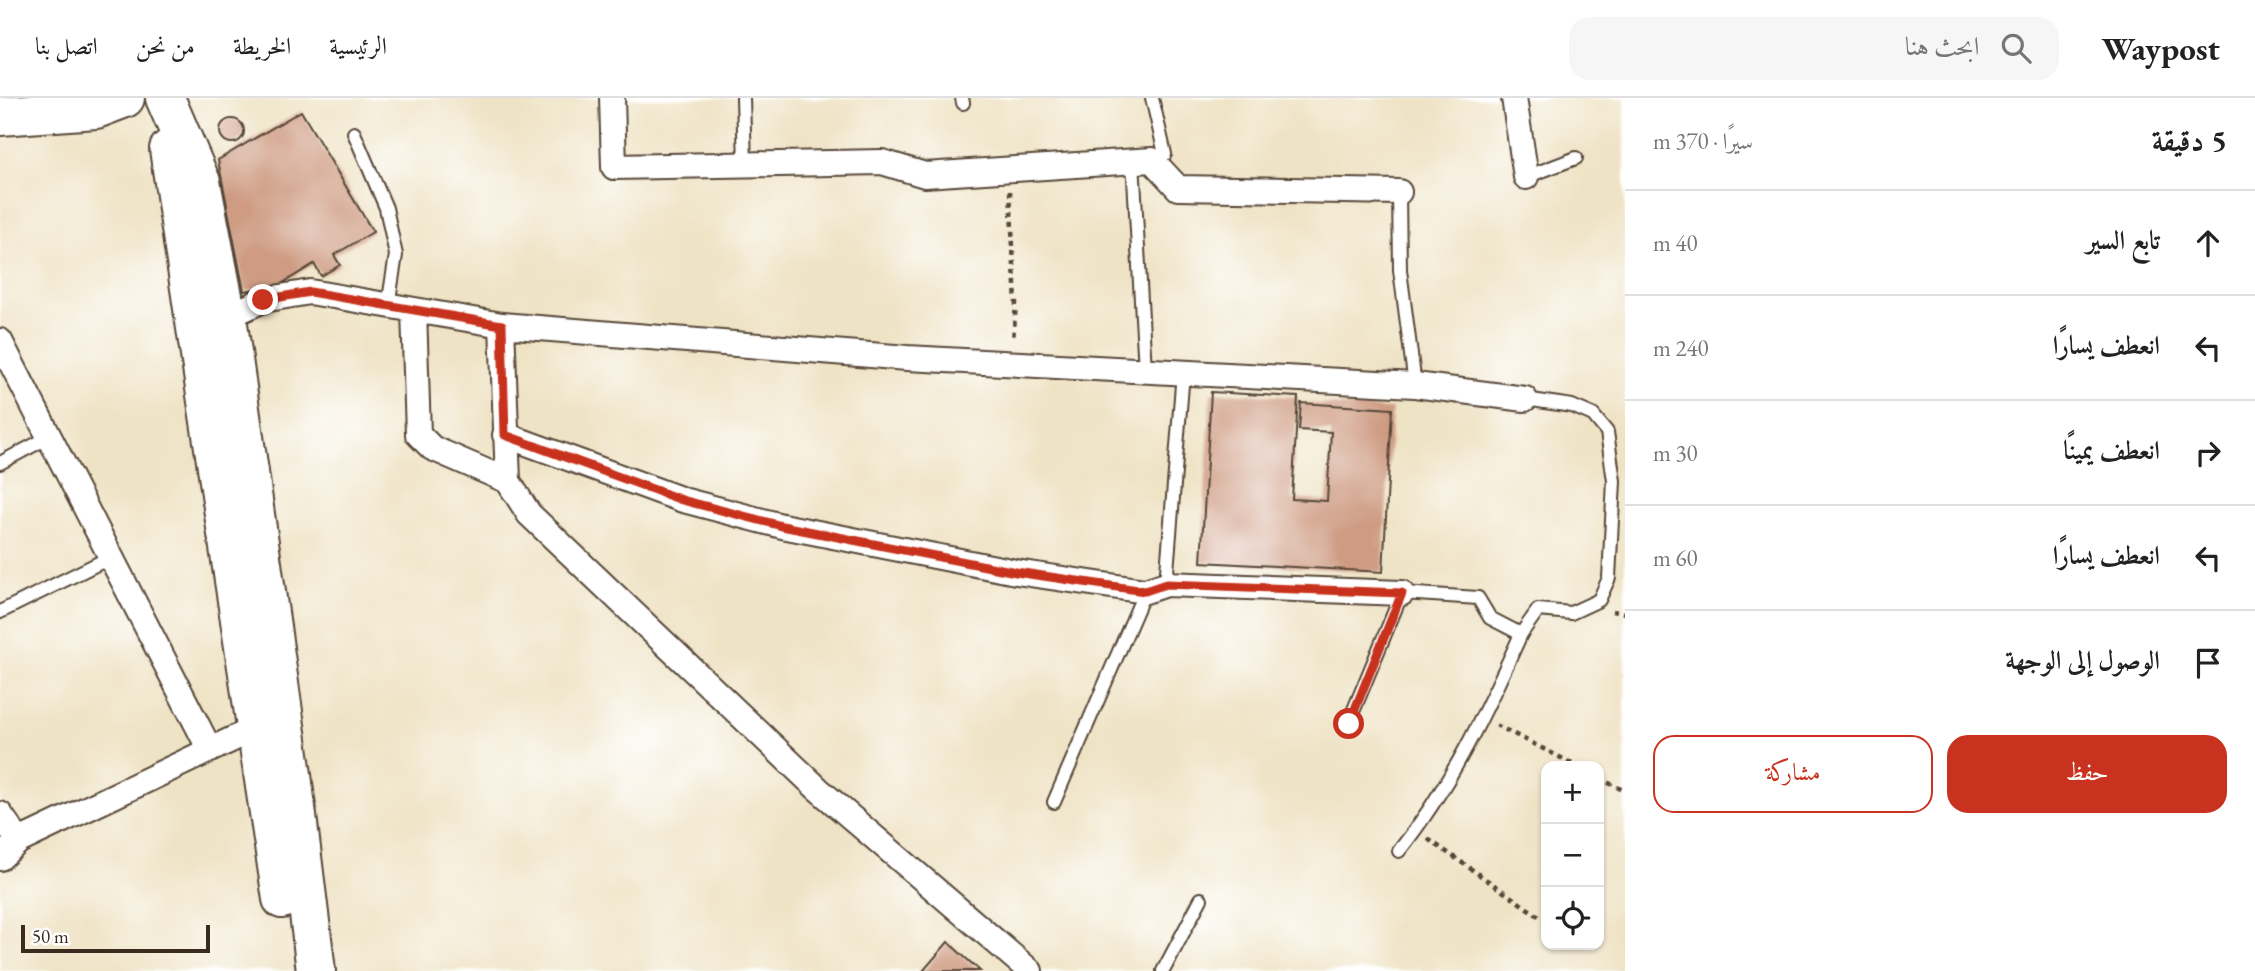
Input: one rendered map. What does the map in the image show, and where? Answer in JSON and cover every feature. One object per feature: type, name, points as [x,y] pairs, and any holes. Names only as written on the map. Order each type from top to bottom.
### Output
[{"type":"main road","points":[[0,116],[96,109],[125,98]]},
{"type":"main road","points":[[163,98],[201,183],[211,320],[256,728],[292,971]]},
{"type":"main road","points":[[211,320],[292,775],[316,971]]},
{"type":"street","points":[[612,98],[614,167],[882,162],[925,175],[1143,160],[1178,188],[1399,192]]},
{"type":"street","points":[[1514,98],[1526,177]]},
{"type":"street","points":[[211,320],[263,300],[310,292],[502,325],[907,358],[1415,385],[1525,399]]},
{"type":"street","points":[[414,310],[418,434],[432,449],[508,481]]},
{"type":"street","points":[[502,325],[508,481],[529,514],[818,789],[1030,971]]},
{"type":"street","points":[[0,341],[210,750]]},
{"type":"street","points":[[505,435],[682,500],[782,526],[1016,572],[1155,588],[1402,593]]},
{"type":"street","points":[[0,858],[19,841],[256,728]]},
{"type":"street","points":[[0,814],[19,841]]},
{"type":"lane","points":[[743,98],[744,164]]},
{"type":"lane","points":[[1145,370],[1143,160],[1165,154],[1152,98]]},
{"type":"lane","points":[[354,133],[386,208],[396,255],[388,306]]},
{"type":"lane","points":[[1526,177],[1576,158]]},
{"type":"lane","points":[[1399,192],[1400,270],[1415,385]]},
{"type":"lane","points":[[1054,802],[1155,588],[1183,372]]},
{"type":"lane","points":[[1399,851],[1416,830],[1483,718],[1521,634],[1538,610],[1571,613],[1599,600],[1609,578],[1615,481],[1607,432],[1593,415],[1572,406],[1525,399]]},
{"type":"lane","points":[[0,463],[49,437]]},
{"type":"lane","points":[[0,612],[111,557]]},
{"type":"lane","points":[[1349,724],[1402,593],[1478,598],[1490,618],[1521,634]]},
{"type":"lane","points":[[1163,971],[1201,899]]},
{"type":"path","points":[[1009,169],[1016,303],[1011,363]]},
{"type":"path","points":[[1483,718],[1567,761]]},
{"type":"path","points":[[1604,780],[1625,791]]},
{"type":"path","points":[[1416,830],[1540,917]]},
{"type":"building","points":[[301,111],[373,232],[334,255],[340,265],[321,276],[314,264],[281,284],[244,291],[218,160]]},
{"type":"building","points":[[232,119],[240,123],[244,131],[240,139],[232,143],[224,139],[220,131],[224,123]]},
{"type":"building","points":[[1211,392],[1298,397],[1292,499],[1327,501],[1331,432],[1299,430],[1301,403],[1392,409],[1383,572],[1201,562]]},
{"type":"building","points":[[948,942],[980,971],[923,971]]},
{"type":"route","points":[[263,300],[310,292],[502,325],[505,435],[682,500],[782,526],[1016,572],[1145,591],[1166,584],[1402,593],[1349,724]]}]
